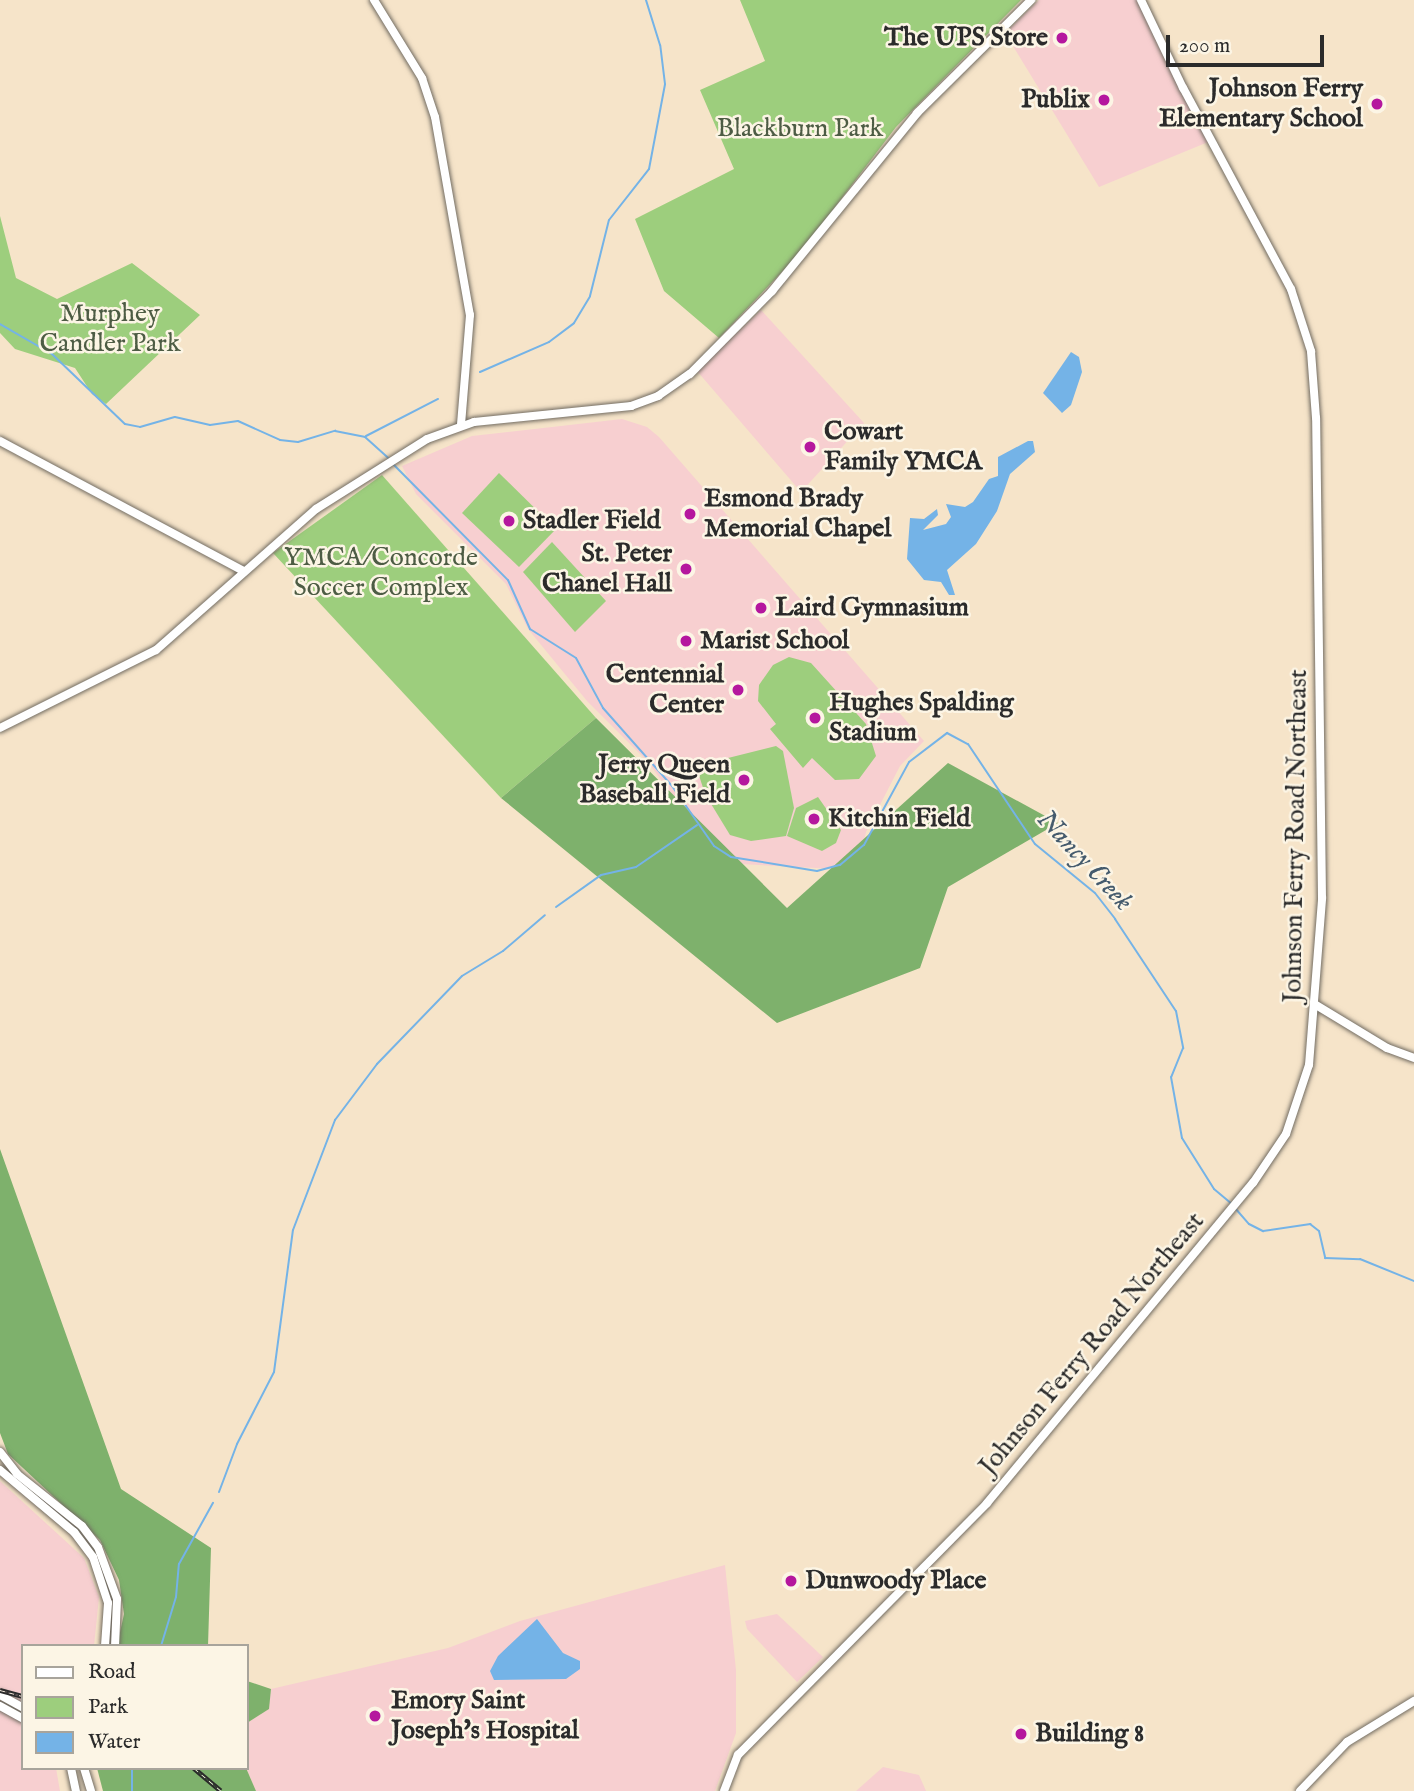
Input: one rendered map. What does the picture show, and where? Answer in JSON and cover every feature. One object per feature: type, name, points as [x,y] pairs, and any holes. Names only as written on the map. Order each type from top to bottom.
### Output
[{"type":"main road","points":[[374,0],[422,78],[435,117],[470,315],[461,425]]},
{"type":"main road","points":[[0,728],[140,660],[316,509],[408,450],[461,425],[631,406],[659,396],[690,374],[796,265],[917,113],[1031,0]]},
{"type":"main road","name":"Johnson Ferry Road Northeast","points":[[724,1791],[738,1755],[987,1503],[1240,1200],[1286,1134],[1309,1065],[1317,1005],[1322,918],[1317,418],[1311,351],[1291,289],[1183,88],[1141,0]]},
{"type":"main road","points":[[0,441],[243,571]]},
{"type":"main road","points":[[1317,1005],[1387,1048],[1414,1058]]},
{"type":"main road","points":[[0,1452],[17,1474],[70,1515],[98,1547],[117,1599],[116,1644]]},
{"type":"main road","points":[[0,1470],[87,1548],[106,1595],[105,1644]]},
{"type":"main road","points":[[0,1695],[21,1708]]},
{"type":"main road","points":[[1300,1791],[1348,1742],[1414,1701]]},
{"type":"main road","points":[[0,1706],[21,1718]]},
{"type":"main road","points":[[71,1770],[76,1791]]},
{"type":"main road","points":[[85,1770],[91,1791]]},
{"type":"shaded area","points":[[1039,0],[1145,0],[1213,140],[1099,187],[1005,33]]},
{"type":"shaded area","points":[[761,310],[864,423],[801,492],[697,371]]},
{"type":"shaded area","name":"Marist School","points":[[622,419],[647,427],[659,437],[924,741],[900,766],[866,832],[862,851],[836,869],[721,863],[648,762],[587,701],[528,629],[506,584],[416,494],[402,466],[472,436]]},
{"type":"shaded area","points":[[0,1481],[84,1558],[99,1597],[94,1644],[21,1644],[21,1770],[56,1770],[60,1791],[0,1791]]},
{"type":"shaded area","points":[[725,1565],[736,1670],[736,1733],[715,1791],[256,1791],[247,1770],[248,1722],[268,1709],[271,1689],[448,1648],[520,1621]]},
{"type":"shaded area","points":[[777,1614],[823,1657],[797,1682],[747,1629],[745,1621]]},
{"type":"shaded area","points":[[883,1767],[919,1775],[926,1791],[856,1791]]},
{"type":"green space","name":"Blackburn Park","points":[[740,0],[1021,0],[896,127],[799,254],[719,338],[664,291],[635,219],[734,169],[700,90],[765,61]]},
{"type":"green space","name":"Murphey Candler Park","points":[[0,216],[16,278],[57,299],[132,263],[200,315],[106,404],[92,394],[75,368],[15,349],[0,333]]},
{"type":"green space","name":"Stadler Field","points":[[499,473],[556,529],[519,567],[462,513]]},
{"type":"green space","name":"YMCA/Concorde Soccer Complex","points":[[382,475],[596,718],[501,798],[273,553]]},
{"type":"green space","points":[[552,542],[606,601],[575,632],[523,572]]},
{"type":"green space","name":"Hughes Spalding Stadium","points":[[789,657],[811,663],[866,724],[876,756],[859,779],[835,780],[812,758],[803,768],[770,729],[776,724],[758,701],[759,685],[773,665]]},
{"type":"green space","points":[[596,718],[787,908],[948,763],[1058,823],[948,887],[920,968],[777,1023],[501,798]]},
{"type":"green space","name":"Jerry Queen Baseball Field","points":[[776,746],[783,751],[794,808],[786,836],[751,841],[730,835],[705,794],[696,766]]},
{"type":"green space","name":"Kitchin Field","points":[[818,797],[841,830],[836,843],[822,851],[787,836],[796,808]]},
{"type":"green space","points":[[0,1149],[121,1489],[211,1548],[208,1644],[117,1644],[124,1614],[119,1580],[100,1540],[8,1454],[0,1433]]},
{"type":"green space","points":[[248,1681],[271,1689],[269,1709],[248,1722]]},
{"type":"green space","points":[[98,1770],[247,1770],[256,1791],[103,1791]]},
{"type":"water","points":[[1071,352],[1079,357],[1082,372],[1071,405],[1062,413],[1043,393]]},
{"type":"water","points":[[1033,441],[1035,452],[1010,474],[997,511],[976,544],[947,570],[955,595],[949,595],[941,582],[924,580],[907,559],[910,518],[924,519],[937,509],[938,515],[923,530],[946,524],[951,517],[946,504],[965,507],[973,502],[989,479],[998,476],[998,457]]},
{"type":"water","points":[[537,1619],[563,1653],[580,1661],[580,1669],[566,1679],[494,1680],[490,1671],[498,1656]]},
{"type":"waterway","points":[[480,372],[549,342],[574,323],[590,296],[609,220],[649,169],[665,84],[660,45],[646,0]]},
{"type":"waterway","name":"Nancy Creek","points":[[0,324],[52,354],[125,424],[140,427],[175,417],[210,425],[238,421],[280,440],[298,442],[335,431],[365,437],[388,458]]},
{"type":"waterway","points":[[366,436],[438,399]]},
{"type":"waterway","name":"Nancy Creek","points":[[394,465],[508,580],[530,629],[576,658],[603,708],[672,786],[714,846],[731,857],[817,871],[840,865],[864,845],[909,762],[947,733],[968,744],[1035,844],[1095,893],[1176,1011],[1183,1048],[1171,1077],[1182,1138],[1214,1189],[1232,1204]]},
{"type":"waterway","points":[[556,907],[601,875],[636,867],[697,825]]},
{"type":"waterway","points":[[219,1492],[237,1444],[274,1372],[293,1230],[335,1120],[377,1064],[462,976],[503,951],[545,915]]},
{"type":"waterway","name":"Nancy Creek","points":[[1235,1208],[1249,1224],[1263,1231],[1310,1224],[1319,1231],[1325,1258],[1360,1259],[1414,1281]]},
{"type":"waterway","points":[[162,1644],[176,1597],[179,1564],[213,1503]]},
{"type":"waterway","points":[[132,1770],[132,1791]]},
{"type":"railway","points":[[0,1690],[21,1695]]},
{"type":"railway","points":[[196,1770],[221,1791]]},
{"type":"place","name":"The UPS Store","points":[[1062,38]]},
{"type":"place","name":"Publix","points":[[1104,100]]},
{"type":"place","name":"Johnson Ferry Elementary School","points":[[1377,104]]},
{"type":"place","name":"Cowart Family YMCA","points":[[810,447]]},
{"type":"place","name":"Esmond Brady Memorial Chapel","points":[[690,514]]},
{"type":"place","name":"Stadler Field","points":[[509,521]]},
{"type":"place","name":"St. Peter Chanel Hall","points":[[686,569]]},
{"type":"place","name":"Laird Gymnasium","points":[[761,608]]},
{"type":"place","name":"Marist School","points":[[686,641]]},
{"type":"place","name":"Centennial Center","points":[[738,690]]},
{"type":"place","name":"Hughes Spalding Stadium","points":[[815,718]]},
{"type":"place","name":"Jerry Queen Baseball Field","points":[[744,780]]},
{"type":"place","name":"Kitchin Field","points":[[814,819]]},
{"type":"place","name":"Dunwoody Place","points":[[791,1581]]},
{"type":"place","name":"Emory Saint Joseph's Hospital","points":[[375,1716]]},
{"type":"place","name":"Building 8","points":[[1021,1734]]}]
